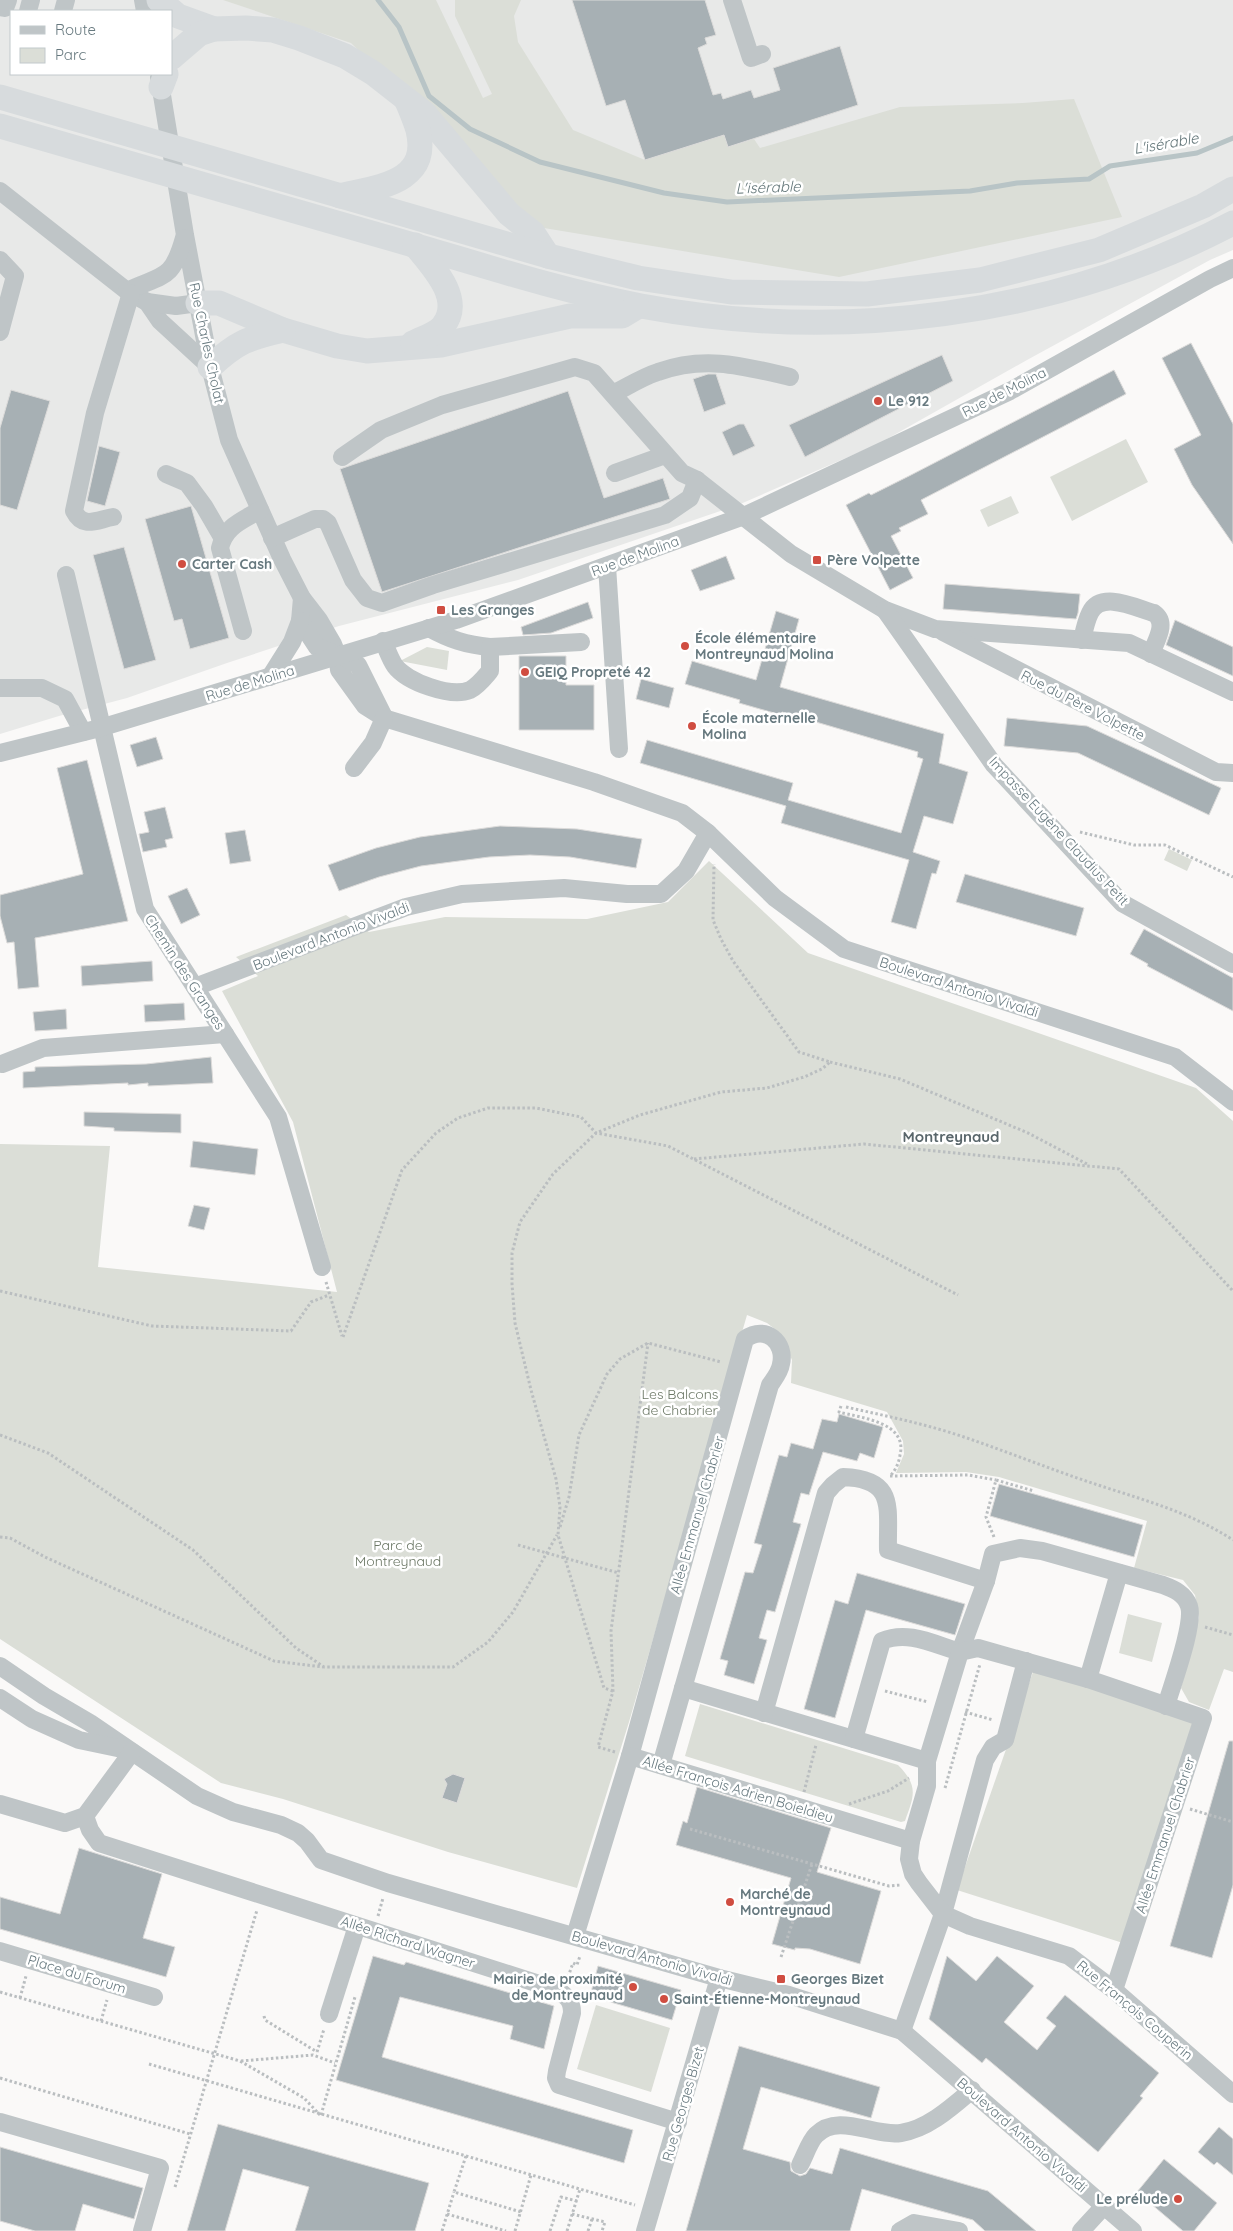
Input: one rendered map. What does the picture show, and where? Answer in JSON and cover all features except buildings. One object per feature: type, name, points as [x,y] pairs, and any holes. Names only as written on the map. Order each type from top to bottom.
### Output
[{"type":"highway","points":[[159,0],[171,10]]},
{"type":"highway","points":[[172,11],[178,16],[214,29]]},
{"type":"highway","points":[[172,57],[199,34],[214,29],[246,28],[273,30],[322,45],[373,73],[424,113],[509,214],[533,233],[548,256]]},
{"type":"highway","points":[[0,97],[548,256],[638,278],[731,292],[867,294],[980,280],[1099,250],[1203,206],[1233,189]]},
{"type":"highway","points":[[338,196],[393,183],[409,173],[419,154],[418,132],[406,99]]},
{"type":"highway","points":[[0,126],[537,281],[640,306],[692,314],[776,322],[851,321],[921,316],[1033,297],[1082,284],[1171,252],[1233,223]]},
{"type":"highway","points":[[398,349],[431,335],[443,326],[449,313],[445,283],[415,245]]},
{"type":"highway","points":[[198,303],[219,303],[283,330],[337,346],[367,351],[441,345],[570,316],[622,316],[640,306]]},
{"type":"highway","points":[[210,368],[228,351],[252,337],[283,330]]},
{"type":"street","points":[[0,7],[5,8],[8,0]]},
{"type":"street","points":[[732,0],[751,58],[762,54]]},
{"type":"street","name":"Rue Charles Cholat","points":[[162,86],[185,235],[210,368],[229,440],[272,538],[302,598],[327,632],[337,654]]},
{"type":"street","points":[[3,199],[129,292],[147,302],[176,306],[198,303]]},
{"type":"street","points":[[113,517],[84,522],[79,520],[74,511],[95,413],[129,292],[142,284],[160,279],[169,271],[178,258],[185,235]]},
{"type":"street","points":[[0,260],[16,276],[0,332]]},
{"type":"street","name":"Rue de Molina","points":[[0,753],[100,728],[270,677],[337,654],[429,628],[485,610],[744,516],[1010,391],[1233,268]]},
{"type":"street","points":[[147,302],[160,320],[210,368]]},
{"type":"street","points":[[613,394],[658,372],[694,364],[733,364],[790,377]]},
{"type":"street","name":"Rue du Père Volpette","points":[[342,457],[381,430],[442,405],[574,367],[594,373],[682,473],[696,480],[791,554],[885,610],[936,629],[1216,772],[1233,773]]},
{"type":"street","points":[[615,474],[665,455]]},
{"type":"street","points":[[166,474],[187,484],[204,506],[222,537]]},
{"type":"street","points":[[272,538],[314,519],[323,519],[332,531],[353,580],[367,598],[382,603],[433,585],[665,515],[690,498],[696,480]]},
{"type":"street","points":[[243,631],[220,548],[222,537],[228,530],[260,510]]},
{"type":"street","points":[[607,566],[619,748]]},
{"type":"street","name":"Chemin des Granges","points":[[66,575],[100,728],[144,909],[278,1117],[322,1267]]},
{"type":"street","points":[[270,677],[292,642],[300,621],[302,598]]},
{"type":"street","points":[[1082,640],[1090,613],[1097,604],[1107,600],[1154,613],[1160,617],[1162,624],[1151,654]]},
{"type":"street","name":"Impasse Eugène Claudius Petit","points":[[885,610],[994,765],[1122,904],[1233,964]]},
{"type":"street","points":[[300,621],[316,647],[337,654],[358,666],[384,718],[373,743],[354,768]]},
{"type":"street","points":[[429,628],[456,642],[490,647],[581,642]]},
{"type":"street","name":"Rue du Père Volpette","points":[[936,629],[1129,643],[1233,692]]},
{"type":"street","points":[[383,641],[395,666],[408,678],[421,685],[452,692],[469,691],[480,683],[490,671],[490,647]]},
{"type":"street","points":[[0,688],[42,688],[65,699],[82,732]]},
{"type":"street","name":"Boulevard Antonio Vivaldi","points":[[384,718],[594,782],[682,813],[708,832],[774,898],[844,949],[1175,1057],[1233,1102]]},
{"type":"street","name":"Boulevard Antonio Vivaldi","points":[[196,987],[406,907],[462,894],[564,888],[627,894],[661,894],[686,871],[708,832]]},
{"type":"street","points":[[2,1064],[43,1048],[225,1034]]},
{"type":"street","name":"Allée Emmanuel Chabrier","points":[[630,1756],[745,1339],[762,1332],[771,1336],[778,1346],[782,1355],[781,1365],[770,1385],[661,1765]]},
{"type":"street","points":[[764,1713],[826,1493],[843,1476],[859,1477],[873,1483],[883,1491],[887,1503],[888,1550],[986,1581]]},
{"type":"street","points":[[943,1914],[913,1874],[909,1859],[911,1841],[928,1786],[927,1761],[960,1652],[986,1581],[993,1554],[1020,1548],[1035,1550],[1176,1590],[1185,1598],[1189,1607],[1190,1623],[1166,1706]]},
{"type":"street","points":[[1088,1679],[1119,1573]]},
{"type":"street","points":[[854,1739],[882,1641],[894,1636],[905,1635],[960,1652]]},
{"type":"street","name":"Allée Emmanuel Chabrier","points":[[960,1652],[978,1648],[984,1649],[1088,1679],[1203,1718],[1114,1990]]},
{"type":"street","points":[[902,2031],[943,1914],[985,1760],[993,1747],[1004,1740],[1026,1661]]},
{"type":"street","name":"Boulevard Antonio Vivaldi","points":[[0,1666],[197,1796],[233,1812],[281,1825],[298,1834],[307,1841],[321,1860],[388,1883],[526,1924],[580,1937],[719,1978],[789,1995],[902,2031],[1134,2231]]},
{"type":"street","points":[[683,1688],[927,1761]]},
{"type":"street","name":"Boulevard Antonio Vivaldi","points":[[0,1698],[32,1720],[79,1740],[132,1752]]},
{"type":"street","points":[[0,1804],[65,1823],[85,1816],[132,1752]]},
{"type":"street","name":"Allée François Adrien Boieldieu","points":[[580,1937],[630,1756],[911,1841]]},
{"type":"street","name":"Allée Richard Wagner","points":[[85,1816],[90,1830],[99,1844],[563,1993]]},
{"type":"street","name":"Rue François Couperin","points":[[943,1914],[970,1926],[1069,1956],[1114,1990],[1233,2094]]},
{"type":"street","points":[[328,2014],[365,1929]]},
{"type":"street","name":"Place du Forum","points":[[0,1952],[154,1997]]},
{"type":"street","name":"Rue Georges Bizet","points":[[645,2231],[719,1978]]},
{"type":"street","points":[[563,1993],[572,2003],[572,2013],[557,2071],[556,2078],[559,2085],[678,2122]]},
{"type":"street","points":[[800,2165],[815,2135],[824,2128],[836,2125],[901,2134],[942,2115],[972,2090]]},
{"type":"street","points":[[0,2122],[160,2168],[142,2231]]},
{"type":"street","points":[[1080,2231],[1104,2206]]},
{"type":"street","points":[[900,2231],[914,2223],[959,2231]]},
{"type":"path","points":[[1059,835],[1077,832],[1134,844],[1165,845],[1233,877]]},
{"type":"path","points":[[725,849],[716,858],[713,867],[713,920],[733,961],[799,1052],[830,1062],[900,1079],[1028,1133],[1090,1166]]},
{"type":"path","points":[[613,1691],[604,1688],[558,1535],[560,1507],[556,1479],[531,1390],[515,1323],[512,1254],[520,1222],[553,1174],[596,1133],[640,1115],[721,1092],[767,1088],[804,1077],[822,1069],[830,1062]]},
{"type":"path","points":[[322,1267],[343,1337],[402,1170],[436,1133],[458,1118],[488,1108],[536,1108],[581,1117],[596,1133],[668,1146],[958,1295]]},
{"type":"path","points":[[694,1159],[864,1144],[1119,1169],[1233,1291]]},
{"type":"path","points":[[0,1291],[152,1326],[291,1331],[311,1302],[329,1295]]},
{"type":"path","points":[[598,1747],[613,1691],[610,1632],[648,1343]]},
{"type":"path","points":[[0,1537],[10,1538],[45,1557],[274,1662],[324,1667],[453,1668],[488,1642],[513,1612],[558,1535],[569,1497],[579,1435],[607,1374],[620,1359],[648,1343],[716,1361]]},
{"type":"path","points":[[841,1406],[840,1412],[884,1424],[898,1436],[901,1451],[899,1461],[890,1476]]},
{"type":"path","points":[[846,1407],[964,1437],[1012,1456],[1148,1501],[1212,1526],[1233,1540]]},
{"type":"path","points":[[0,1435],[48,1453],[193,1550],[296,1648],[324,1667]]},
{"type":"path","points":[[886,1478],[890,1476],[968,1475],[996,1480],[1034,1491]]},
{"type":"path","points":[[993,1554],[996,1544],[986,1517],[996,1480]]},
{"type":"path","points":[[518,1546],[619,1573]]},
{"type":"path","points":[[1190,1623],[1233,1635]]},
{"type":"path","points":[[942,1798],[984,1649]]},
{"type":"path","points":[[800,1808],[820,1729]]},
{"type":"path","points":[[841,1820],[848,1804],[888,1791],[912,1776],[927,1761]]},
{"type":"path","points":[[1174,1805],[1233,1822]]},
{"type":"path","points":[[690,1829],[889,1886]]},
{"type":"path","points":[[781,1957],[812,1864]]},
{"type":"path","points":[[365,1929],[388,1883]]},
{"type":"path","points":[[172,2195],[261,1895]]},
{"type":"path","points":[[563,1993],[572,1963],[576,1965],[580,1937]]},
{"type":"path","points":[[20,1998],[30,1960]]},
{"type":"path","points":[[321,2115],[357,1988]]},
{"type":"path","points":[[0,1992],[240,2061],[304,2098],[321,2115]]},
{"type":"path","points":[[316,2056],[328,2014]]},
{"type":"path","points":[[264,2016],[266,2020],[317,2052]]},
{"type":"path","points":[[240,2061],[316,2056],[336,2063]]},
{"type":"path","points":[[148,2064],[652,2211]]},
{"type":"path","points":[[0,2078],[190,2134]]},
{"type":"path","points":[[442,2231],[466,2156]]},
{"type":"path","points":[[515,2231],[531,2175]]},
{"type":"path","points":[[567,2231],[580,2189]]},
{"type":"path","points":[[454,2192],[520,2212]]},
{"type":"path","points":[[550,2231],[561,2197],[577,2201]]},
{"type":"path","points":[[447,2214],[506,2231]]},
{"type":"path","points":[[572,2214],[605,2222],[602,2231]]},
{"type":"path","points":[[588,2231],[592,2219]]},
{"type":"shaded area","points":[[0,0],[1233,0],[1233,250],[1210,260],[1027,360],[878,444],[738,505],[518,580],[339,626],[127,698],[0,734]]},
{"type":"green space","points":[[223,0],[436,0],[483,98],[492,94],[455,16],[455,0],[521,0],[514,16],[518,42],[573,130],[645,160],[724,135],[728,147],[754,139],[760,148],[900,107],[1023,103],[1074,99],[1122,217],[839,277],[538,227],[351,43]]},
{"type":"green space","points":[[1126,439],[1148,482],[1072,521],[1050,477]]},
{"type":"green space","points":[[1011,496],[1019,513],[988,527],[980,510]]},
{"type":"green space","points":[[427,647],[449,651],[447,670],[400,661]]},
{"type":"green space","points":[[1169,849],[1192,860],[1187,871],[1164,860]]},
{"type":"green space","name":"Parc de Montreynaud","points":[[709,861],[808,953],[1196,1088],[1233,1121],[1233,1672],[1224,1669],[1209,1710],[1189,1702],[1181,1688],[1199,1617],[1195,1595],[1183,1580],[1134,1568],[1147,1521],[999,1477],[966,1472],[896,1473],[904,1454],[903,1441],[887,1412],[791,1383],[792,1360],[780,1333],[767,1323],[747,1315],[629,1722],[577,1888],[448,1852],[283,1799],[221,1783],[0,1639],[0,1144],[110,1146],[98,1267],[337,1292],[293,1122],[222,991],[258,976],[236,957],[346,915],[369,932],[445,917],[587,919],[668,902]]},
{"type":"green space","points":[[1128,1614],[1162,1623],[1152,1662],[1119,1653]]},
{"type":"green space","points":[[1034,1669],[1194,1718],[1126,1944],[957,1890]]},
{"type":"green space","points":[[700,1704],[898,1765],[905,1772],[913,1791],[911,1805],[905,1821],[901,1822],[685,1756]]},
{"type":"green space","points":[[596,2005],[670,2028],[651,2092],[577,2069]]},
{"type":"waterway","name":"L'isérable","points":[[378,0],[399,27],[429,96],[470,129],[540,162],[664,193],[727,202],[970,191],[1017,183],[1089,179],[1110,166],[1197,153],[1233,138]]},
{"type":"place","name":"Le 912","points":[[878,401]]},
{"type":"place","name":"Père Volpette","points":[[817,560]]},
{"type":"place","name":"Carter Cash","points":[[182,564]]},
{"type":"place","name":"Les Granges","points":[[441,610]]},
{"type":"place","name":"École élémentaire Montreynaud Molina","points":[[685,646]]},
{"type":"place","name":"GEIQ Propreté 42","points":[[525,672]]},
{"type":"place","name":"École maternelle Molina","points":[[692,726]]},
{"type":"place","name":"Marché de Montreynaud","points":[[730,1902]]},
{"type":"place","name":"Georges Bizet","points":[[781,1979]]},
{"type":"place","name":"Mairie de proximité de Montreynaud","points":[[633,1987]]},
{"type":"place","name":"Saint-Étienne-Montreynaud","points":[[664,1999]]},
{"type":"place","name":"Le prélude","points":[[1178,2199]]},
{"type":"district","name":"Montreynaud","points":[[951,1136]]},
{"type":"park label","name":"Les Balcons de Chabrier","points":[[680,1402]]}]
